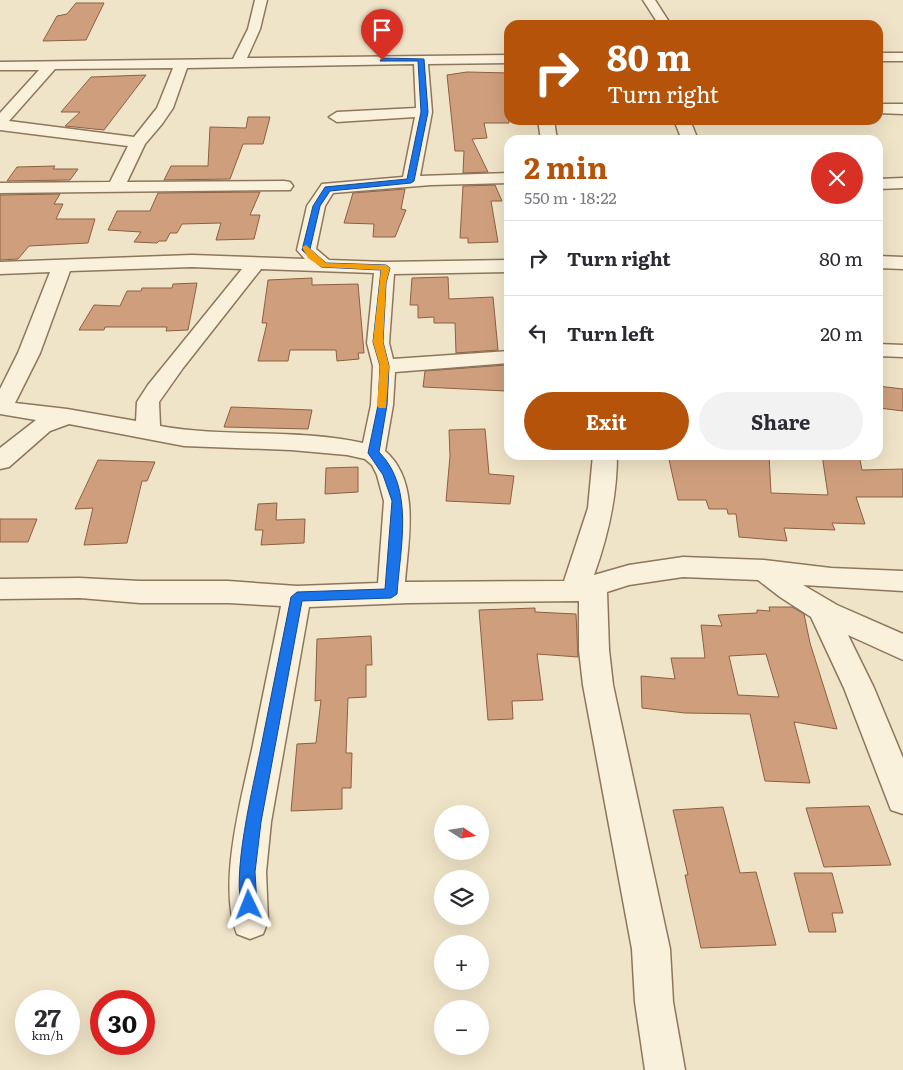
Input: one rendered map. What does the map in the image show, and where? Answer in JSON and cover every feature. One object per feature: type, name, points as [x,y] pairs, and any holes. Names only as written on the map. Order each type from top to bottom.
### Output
[{"type":"street","points":[[238,62],[254,29],[261,0]]},
{"type":"street","points":[[648,0],[662,20]]},
{"type":"street","points":[[883,57],[903,57]]},
{"type":"street","points":[[411,181],[424,112],[421,59]]},
{"type":"street","points":[[0,66],[504,59]]},
{"type":"street","points":[[116,187],[138,142],[157,122],[165,108],[181,64]]},
{"type":"street","points":[[0,124],[50,66]]},
{"type":"street","points":[[883,106],[903,109]]},
{"type":"street","points":[[337,117],[424,112]]},
{"type":"street","points":[[0,124],[138,142]]},
{"type":"street","points":[[324,266],[306,250],[316,206],[328,188],[411,181],[504,178]]},
{"type":"street","points":[[883,184],[903,183]]},
{"type":"street","points":[[0,188],[284,186]]},
{"type":"street","points":[[0,268],[192,261],[386,268],[504,266]]},
{"type":"street","points":[[883,262],[903,262]]},
{"type":"street","points":[[148,430],[148,402],[175,363],[256,263]]},
{"type":"street","points":[[62,266],[29,353],[4,403],[6,408],[68,416],[184,438],[291,442],[347,447],[374,453],[382,461],[389,475],[397,501],[391,594]]},
{"type":"street","points":[[374,453],[382,405],[384,366],[378,342],[382,283],[386,268]]},
{"type":"street","points":[[883,350],[903,351]]},
{"type":"street","points":[[384,366],[504,357]]},
{"type":"street","points":[[0,461],[42,426],[68,416]]},
{"type":"street","points":[[604,460],[606,478],[583,590],[594,650],[598,685],[651,949],[654,1002],[664,1070]]},
{"type":"street","points":[[0,589],[80,588],[140,592],[228,592],[297,597],[583,590],[629,575],[684,567],[763,570],[831,578],[903,581]]},
{"type":"street","points":[[763,570],[788,590],[903,648]]},
{"type":"street","points":[[250,921],[248,872],[254,822],[297,597]]},
{"type":"street","points":[[821,608],[859,688],[903,799]]},
{"type":"building","points":[[76,3],[104,3],[86,40],[43,41],[57,16],[67,14]]},
{"type":"building","points":[[467,72],[504,73],[504,123],[484,123],[487,138],[472,139],[488,172],[463,173],[464,151],[455,151],[447,75]]},
{"type":"building","points":[[146,75],[104,130],[65,126],[80,112],[61,112],[91,77]]},
{"type":"building","points":[[248,117],[270,117],[263,144],[243,144],[230,179],[164,180],[171,166],[208,166],[210,127],[246,128]]},
{"type":"building","points":[[55,166],[53,169],[78,169],[70,180],[7,181],[17,167]]},
{"type":"building","points":[[495,185],[502,201],[491,201],[498,242],[468,243],[468,238],[460,238],[463,186]]},
{"type":"building","points":[[405,189],[401,209],[406,210],[395,237],[373,237],[374,224],[344,223],[353,193]]},
{"type":"building","points":[[260,192],[250,215],[260,215],[254,239],[216,240],[221,223],[182,224],[177,233],[170,233],[166,241],[159,241],[157,243],[134,242],[141,232],[108,230],[117,211],[150,211],[158,193]]},
{"type":"building","points":[[60,194],[54,204],[63,204],[56,219],[95,219],[88,243],[29,246],[18,259],[0,260],[0,195]]},
{"type":"building","points":[[448,277],[449,299],[493,297],[498,350],[456,353],[455,323],[434,323],[434,317],[418,318],[418,305],[410,305],[412,278]]},
{"type":"building","points":[[312,278],[312,285],[358,284],[364,353],[358,353],[359,359],[337,361],[336,350],[290,350],[288,361],[258,361],[267,323],[262,323],[268,280]]},
{"type":"building","points":[[197,283],[188,330],[166,331],[167,327],[105,327],[104,330],[79,330],[94,305],[120,306],[127,291],[141,291],[142,288],[172,288],[173,284]]},
{"type":"building","points":[[504,365],[504,391],[423,387],[425,371]]},
{"type":"building","points":[[883,387],[903,389],[903,411],[883,408]]},
{"type":"building","points":[[231,407],[312,410],[308,429],[224,427]]},
{"type":"building","points":[[485,429],[489,474],[514,476],[510,504],[446,501],[450,456],[449,430]]},
{"type":"building","points":[[98,460],[155,462],[147,481],[142,481],[127,543],[84,545],[93,508],[75,509]]},
{"type":"building","points":[[669,460],[769,460],[771,493],[828,495],[823,460],[860,460],[862,470],[903,469],[903,497],[856,497],[865,524],[832,523],[835,530],[784,528],[787,541],[739,537],[736,514],[728,514],[727,509],[709,509],[706,500],[678,500]]},
{"type":"building","points":[[358,467],[358,492],[325,494],[326,468]]},
{"type":"building","points":[[277,503],[276,520],[305,519],[304,543],[261,545],[263,530],[255,530],[258,504]]},
{"type":"building","points":[[0,519],[37,519],[28,542],[0,542]]},
{"type":"building","points":[[769,607],[792,607],[804,614],[810,643],[837,729],[794,722],[810,783],[765,781],[750,714],[685,713],[642,708],[641,676],[675,679],[671,658],[705,658],[701,625],[722,626],[718,615],[757,613],[757,610],[770,611]],"holes":[[[766,654],[779,697],[738,695],[729,656]]]},
{"type":"building","points":[[535,608],[535,612],[576,614],[578,657],[537,654],[543,700],[512,701],[513,719],[488,720],[479,610]]},
{"type":"building","points":[[371,636],[372,665],[366,665],[366,697],[348,698],[346,753],[352,753],[351,788],[342,788],[342,809],[291,811],[297,744],[316,743],[321,700],[315,701],[317,639]]},
{"type":"building","points":[[869,806],[891,865],[824,867],[806,808]]},
{"type":"building","points":[[723,807],[740,873],[756,872],[776,945],[701,948],[685,875],[688,875],[673,810]]},
{"type":"building","points":[[794,873],[832,873],[843,913],[832,913],[836,932],[809,932]]},
{"type":"slow traffic","points":[[306,247],[311,256],[324,266],[386,268],[382,283],[378,342],[384,366],[382,406]]},
{"type":"route","points":[[249,905],[248,872],[254,822],[264,761],[297,597],[391,594],[397,501],[389,475],[382,461],[374,453],[382,405],[384,366],[378,342],[382,283],[386,268],[324,266],[306,250],[316,206],[328,188],[411,181],[424,112],[421,59],[382,60]]}]
